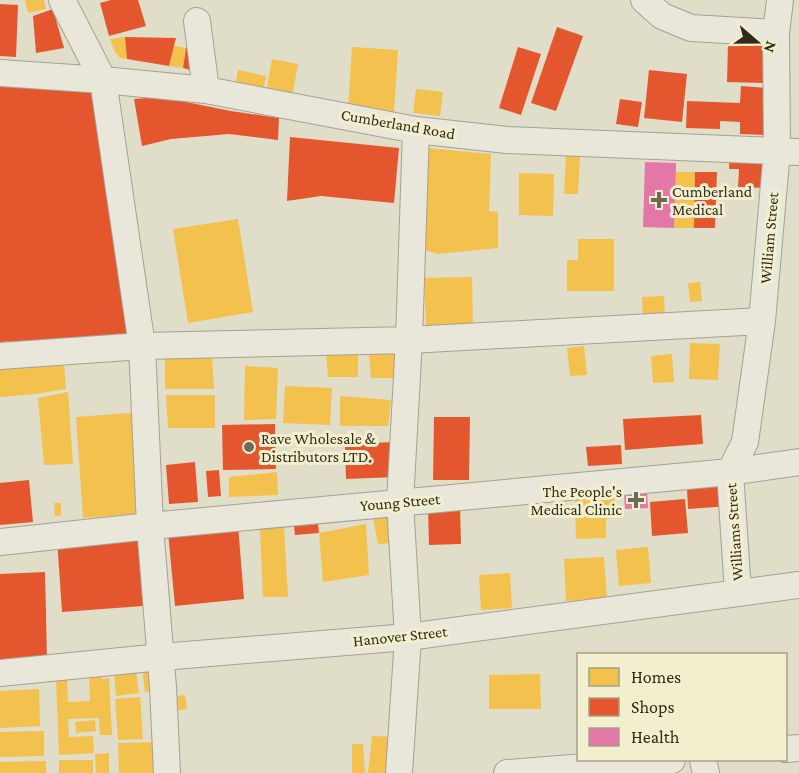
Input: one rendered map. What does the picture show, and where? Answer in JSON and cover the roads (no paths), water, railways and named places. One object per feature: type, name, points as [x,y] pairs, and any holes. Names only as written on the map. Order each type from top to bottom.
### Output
[{"type":"street","points":[[62,0],[103,80],[142,346],[150,526],[161,657],[167,773]]},
{"type":"street","points":[[644,0],[662,16],[691,28],[776,33]]},
{"type":"street","name":"William Street","points":[[730,472],[745,442],[788,151],[776,33],[780,0]]},
{"type":"street","points":[[197,21],[206,90]]},
{"type":"street","name":"Cumberland Road","points":[[0,73],[206,90],[416,130],[507,140],[788,151]]},
{"type":"street","points":[[399,773],[408,637],[400,502],[409,340],[416,130]]},
{"type":"street","points":[[0,356],[142,346],[409,340],[762,321]]},
{"type":"street","name":"Young Street","points":[[0,542],[730,472],[799,462]]},
{"type":"street","name":"Williams Street","points":[[730,472],[738,592]]},
{"type":"street","name":"Hanover Street","points":[[0,673],[408,637],[799,585]]},
{"type":"street","points":[[507,773],[648,761]]},
{"type":"place","name":"Cumberland Medical","points":[[659,200]]},
{"type":"place","name":"Rave Wholesale & Distributors LTD.","points":[[249,447]]},
{"type":"place","name":"The People's Medical Clinic","points":[[636,500]]}]
